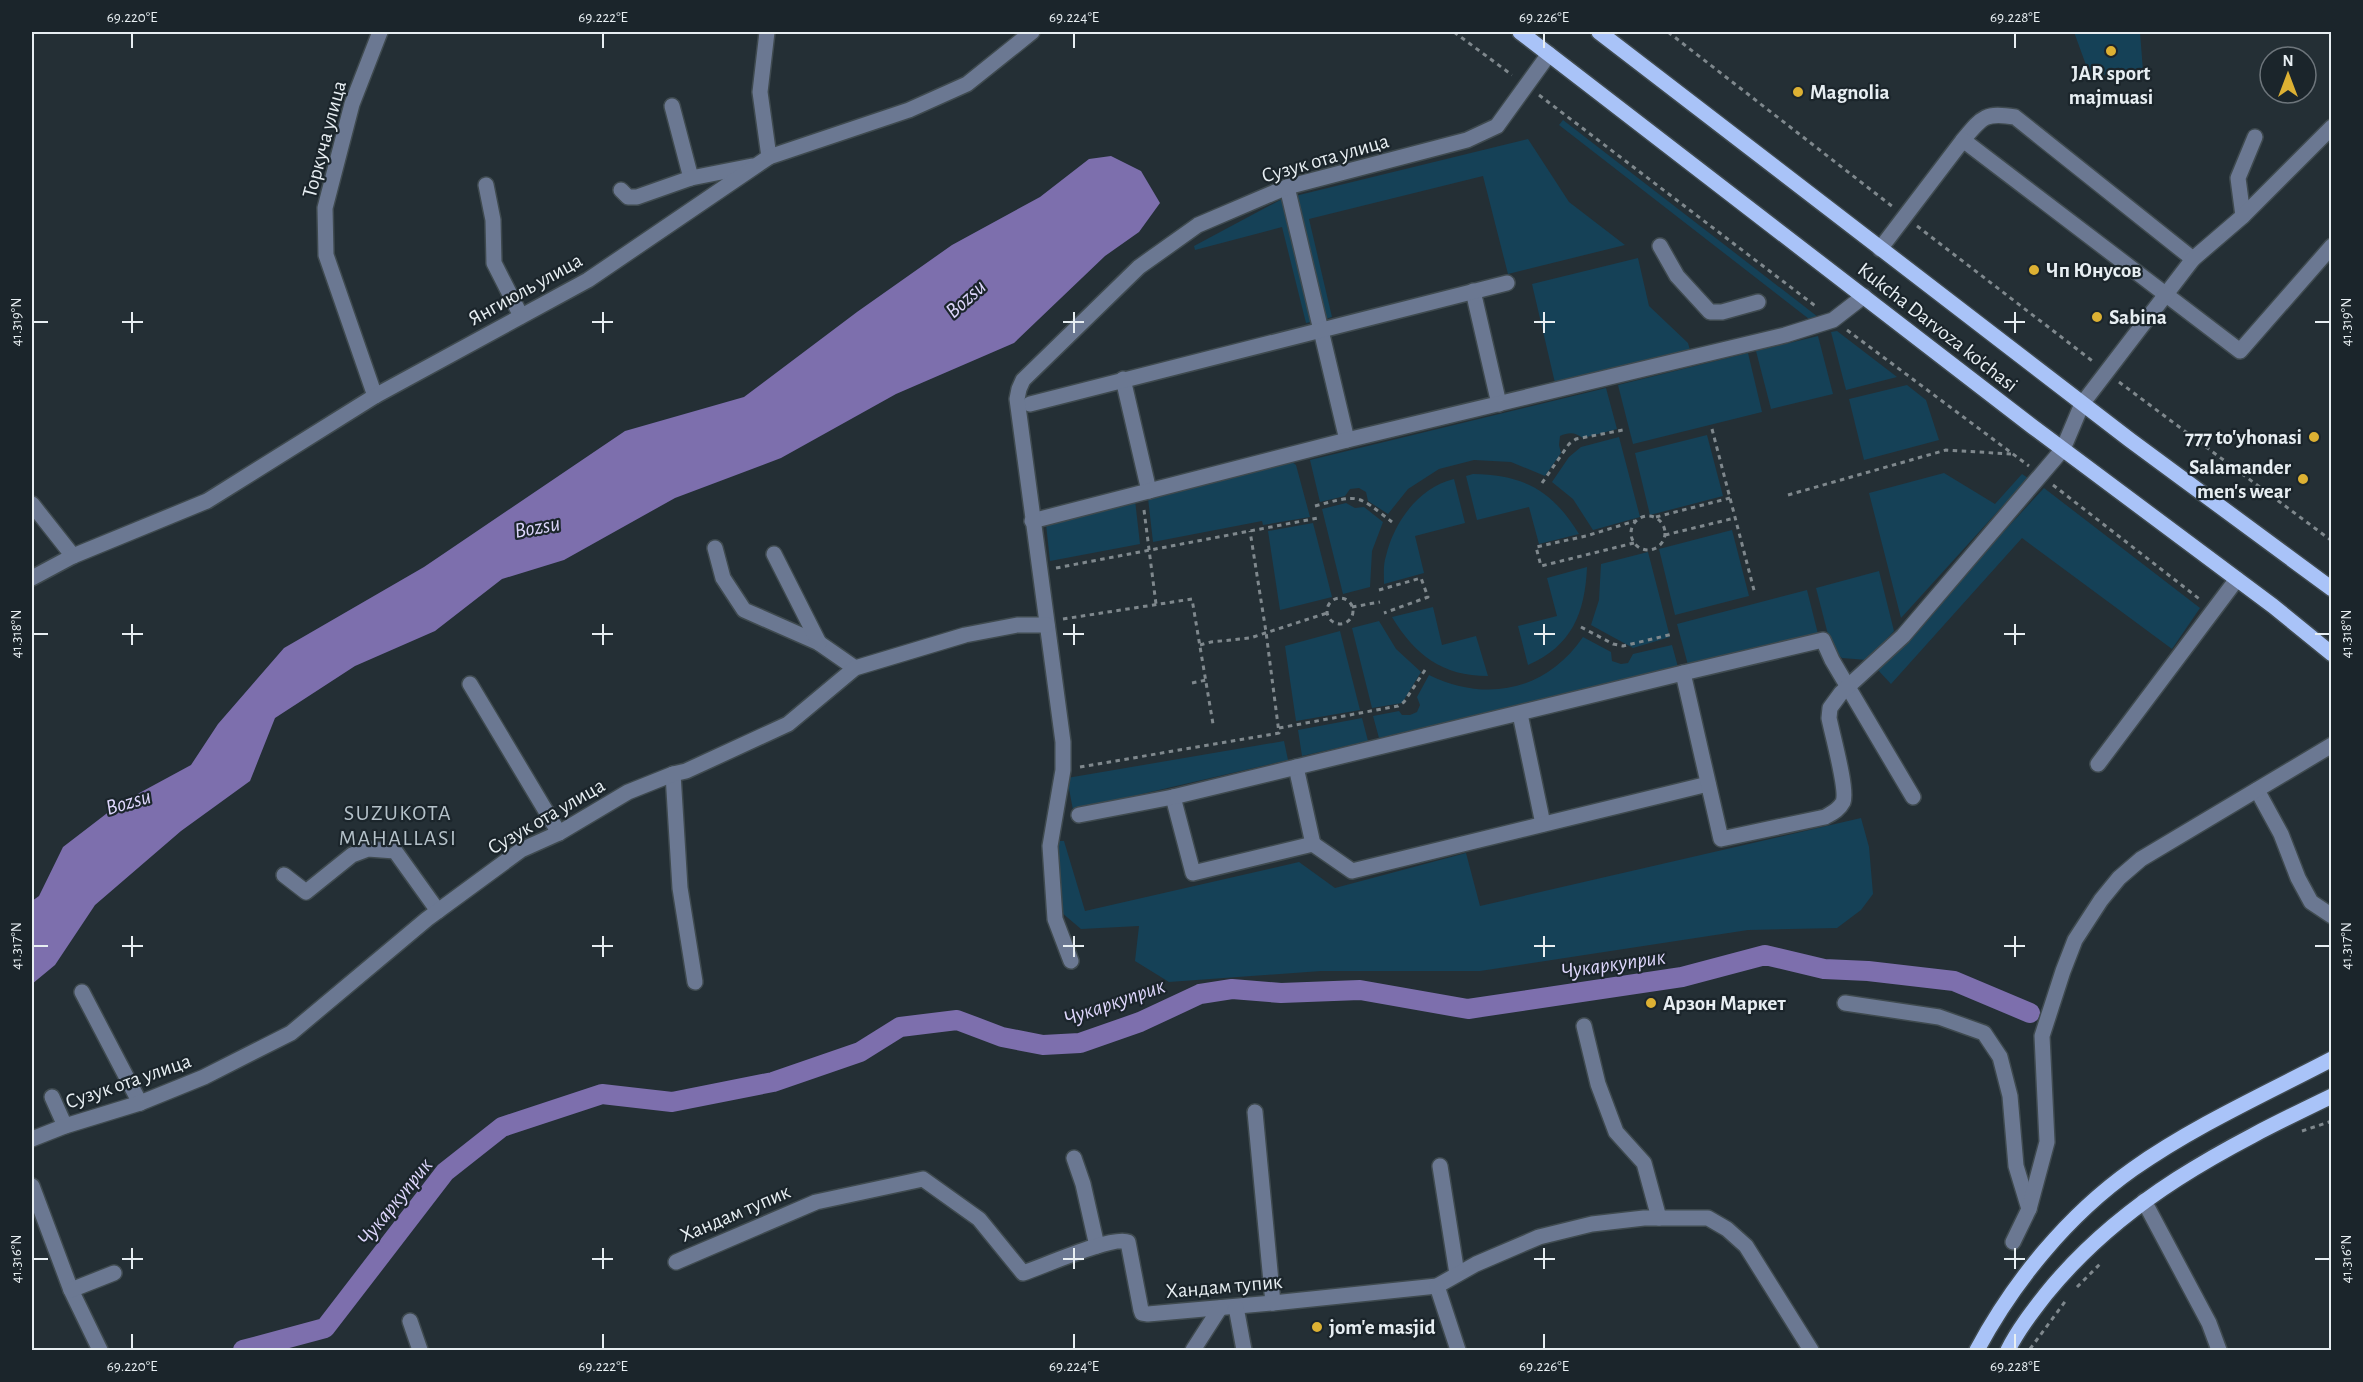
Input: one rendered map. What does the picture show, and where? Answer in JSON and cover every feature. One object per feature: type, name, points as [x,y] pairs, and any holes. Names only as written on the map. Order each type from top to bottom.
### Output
[{"type":"main road","name":"Kukcha Darvoza ko'chasi","points":[[1520,32],[2063,449],[2273,606],[2331,654]]},
{"type":"main road","name":"Kukcha Darvoza ko'chasi","points":[[1599,32],[2082,404],[2331,589]]},
{"type":"main road","points":[[2273,606],[2331,641]]},
{"type":"main road","points":[[1977,1350],[1999,1313],[2048,1247],[2075,1218],[2131,1170],[2194,1131],[2331,1059]]},
{"type":"main road","points":[[2008,1350],[2033,1311],[2076,1258],[2100,1235],[2144,1201],[2209,1157],[2331,1096]]},
{"type":"street","name":"Торкуча улица","points":[[375,396],[326,255],[325,207],[352,104],[380,32]]},
{"type":"street","points":[[621,190],[628,197],[637,197],[692,178],[764,161],[760,92],[767,32]]},
{"type":"street","name":"Янгиюль улица","points":[[32,578],[73,556],[207,501],[375,396],[588,280],[764,161],[909,110],[967,84],[1032,32]]},
{"type":"street","name":"Сузук ота улица","points":[[1071,961],[1055,919],[1050,846],[1063,770],[1063,742],[1017,399],[1023,380],[1139,267],[1198,225],[1287,187],[1467,140],[1497,126],[1550,54]]},
{"type":"street","points":[[672,106],[692,178]]},
{"type":"street","points":[[1880,249],[1978,122],[1996,114],[2015,117],[2193,259]]},
{"type":"street","points":[[1683,673],[1721,839],[1825,817],[1837,811],[1844,801],[1844,788],[1829,718],[1830,708],[1903,636],[2063,449],[2082,404],[2193,259],[2243,216],[2331,127]]},
{"type":"street","points":[[2243,216],[2238,178],[2255,137]]},
{"type":"street","points":[[1963,140],[2240,351],[2331,246]]},
{"type":"street","points":[[486,185],[493,220],[494,263],[521,316]]},
{"type":"street","points":[[1287,187],[1347,440]]},
{"type":"street","points":[[1660,246],[1677,276],[1710,312],[1722,312],[1758,302]]},
{"type":"street","points":[[1030,404],[1507,283]]},
{"type":"street","points":[[1473,291],[1499,404]]},
{"type":"street","points":[[1032,521],[1347,440],[1821,325],[1833,320],[1864,296]]},
{"type":"street","points":[[1123,379],[1145,492]]},
{"type":"street","points":[[32,504],[73,556]]},
{"type":"street","points":[[715,548],[723,578],[744,610],[819,643],[855,668]]},
{"type":"street","points":[[774,554],[819,643]]},
{"type":"street","points":[[2098,764],[2237,579]]},
{"type":"street","name":"Сузук ота улица","points":[[32,1139],[64,1126],[140,1103],[204,1077],[291,1033],[438,911],[521,850],[559,833],[628,792],[686,771],[788,724],[855,668],[965,635],[1046,623]]},
{"type":"street","points":[[1078,815],[1173,796],[1823,640],[1832,660],[1913,797]]},
{"type":"street","points":[[470,684],[559,833]]},
{"type":"street","points":[[1520,714],[1543,824]]},
{"type":"street","points":[[2013,1242],[2029,1209],[2047,1142],[2042,1036],[2075,940],[2087,920],[2119,878],[2141,859],[2331,745]]},
{"type":"street","points":[[1296,766],[1313,844],[1352,871],[1708,784]]},
{"type":"street","points":[[673,774],[680,888],[694,982]]},
{"type":"street","points":[[2257,790],[2281,834],[2298,878],[2312,902],[2331,916]]},
{"type":"street","points":[[1173,796],[1193,873],[1313,844]]},
{"type":"street","points":[[284,875],[306,892],[352,855],[368,849],[395,851],[438,911]]},
{"type":"street","points":[[82,992],[140,1103]]},
{"type":"street","points":[[1845,1003],[1939,1017],[1984,1033],[2000,1058],[2010,1096],[2016,1166],[2029,1209]]},
{"type":"street","points":[[1584,1026],[1598,1084],[1616,1132],[1644,1163],[1659,1218]]},
{"type":"street","points":[[52,1097],[64,1126]]},
{"type":"street","points":[[1255,1112],[1273,1304]]},
{"type":"street","points":[[1074,1158],[1083,1184],[1097,1246]]},
{"type":"street","points":[[1440,1166],[1457,1274]]},
{"type":"street","name":"Хандам тупик","points":[[676,1262],[816,1202],[924,1179],[979,1219],[1023,1273],[1097,1246],[1118,1241],[1128,1242],[1141,1310],[1144,1314],[1273,1304],[1437,1286],[1476,1264],[1539,1237],[1592,1224],[1659,1218],[1708,1218],[1727,1229],[1746,1246],[1811,1350]]},
{"type":"street","points":[[32,1186],[71,1290],[100,1350]]},
{"type":"street","points":[[2144,1201],[2209,1323],[2219,1350]]},
{"type":"street","points":[[71,1290],[114,1274]]},
{"type":"street","points":[[1437,1286],[1458,1350]]},
{"type":"street","points":[[1236,1306],[1244,1350]]},
{"type":"street","points":[[1193,1350],[1220,1308]]},
{"type":"street","points":[[410,1321],[420,1350]]},
{"type":"path","points":[[1668,32],[2107,373],[2331,541]]},
{"type":"path","points":[[1712,429],[1755,594]]},
{"type":"path","points":[[1542,483],[1569,444],[1576,439],[1623,430]]},
{"type":"path","points":[[1788,495],[1946,450],[2012,454]]},
{"type":"path","points":[[1145,492],[1156,604]]},
{"type":"path","points":[[1315,506],[1353,497],[1364,501],[1392,522]]},
{"type":"path","points":[[1656,518],[1730,498]]},
{"type":"path","points":[[1634,543],[1541,567],[1536,547],[1586,536],[1635,521],[1645,515],[1656,518],[1664,526],[1665,535],[1662,542],[1653,549],[1641,548],[1634,543],[1631,530],[1635,521]]},
{"type":"path","points":[[1039,571],[1318,518]]},
{"type":"path","points":[[1665,535],[1735,518]]},
{"type":"path","points":[[1063,770],[1279,733],[1250,531]]},
{"type":"path","points":[[1379,590],[1421,578],[1428,597],[1384,613]]},
{"type":"path","points":[[1337,598],[1346,599],[1353,607],[1350,619],[1343,624],[1334,623],[1327,613],[1328,605],[1337,598]]},
{"type":"path","points":[[1046,623],[1192,599],[1213,724]]},
{"type":"path","points":[[1353,607],[1380,602]]},
{"type":"path","points":[[1200,645],[1250,638],[1327,613]]},
{"type":"path","points":[[1581,627],[1613,644],[1623,646],[1673,634]]},
{"type":"path","points":[[1279,728],[1398,706],[1404,702],[1427,667]]},
{"type":"path","points":[[1191,683],[1206,680]]},
{"type":"shaded area","name":"JAR sport majmuasi","points":[[2074,32],[2140,32],[2143,71],[2090,76]]},
{"type":"shaded area","points":[[1563,120],[1818,317],[1809,319],[1559,125]]},
{"type":"shaded area","points":[[1528,139],[1569,202],[1625,245],[1508,274],[1483,176],[1309,219],[1332,317],[1326,319],[1295,196]]},
{"type":"shaded area","points":[[1282,199],[1311,322],[1306,323],[1282,227],[1195,250],[1194,246]]},
{"type":"shaded area","points":[[1638,258],[1649,306],[1688,343],[1690,350],[1555,383],[1532,284]]},
{"type":"shaded area","points":[[1837,331],[1897,377],[1846,390],[1831,332]]},
{"type":"shaded area","points":[[1818,336],[1833,394],[1771,409],[1756,351]]},
{"type":"shaded area","points":[[1748,353],[1762,412],[1633,444],[1618,385]]},
{"type":"shaded area","points":[[1907,385],[1926,400],[1939,440],[1864,460],[1849,399]]},
{"type":"shaded area","points":[[1606,388],[1617,429],[1583,438],[1572,433],[1560,436],[1561,453],[1545,476],[1511,462],[1474,460],[1439,469],[1408,489],[1388,514],[1368,501],[1366,492],[1359,488],[1350,489],[1345,496],[1320,502],[1310,460]]},
{"type":"shaded area","points":[[1707,435],[1723,496],[1650,515],[1635,453]]},
{"type":"shaded area","points":[[1619,437],[1640,517],[1593,530],[1573,499],[1552,482],[1569,457],[1581,447]]},
{"type":"shaded area","points":[[1291,461],[1296,465],[1310,517],[1263,525],[1262,521],[1153,542],[1148,498]]},
{"type":"shaded area","points":[[1944,473],[1995,504],[2022,474],[2028,478],[1901,618],[1869,493]]},
{"type":"shaded area","points":[[1473,474],[1507,478],[1535,488],[1558,506],[1579,534],[1539,544],[1529,507],[1477,520],[1466,476]]},
{"type":"shaded area","points":[[1454,479],[1465,523],[1415,536],[1424,573],[1384,584],[1385,559],[1402,519],[1419,498],[1441,483]]},
{"type":"shaded area","points":[[2044,488],[2200,608],[2172,649],[2022,538],[1891,684],[1877,669]]},
{"type":"shaded area","points":[[1135,500],[1140,544],[1050,561],[1046,524]]},
{"type":"shaded area","points":[[1346,503],[1355,508],[1364,507],[1383,522],[1372,551],[1370,587],[1343,594],[1322,509]]},
{"type":"shaded area","points":[[1313,523],[1332,597],[1280,610],[1268,531]]},
{"type":"shaded area","points":[[1732,530],[1749,596],[1675,615],[1659,549]]},
{"type":"shaded area","points":[[1648,552],[1670,637],[1633,648],[1591,625],[1599,600],[1601,564]]},
{"type":"shaded area","points":[[1587,567],[1583,599],[1573,626],[1556,648],[1528,665],[1518,626],[1557,616],[1547,578]]},
{"type":"shaded area","points":[[1879,571],[1894,631],[1867,660],[1842,658],[1832,650],[1816,588]]},
{"type":"shaded area","points":[[1807,590],[1818,634],[1688,665],[1677,624]]},
{"type":"shaded area","points":[[1433,607],[1442,645],[1476,636],[1488,676],[1457,672],[1431,661],[1410,642],[1392,617]]},
{"type":"shaded area","points":[[1379,621],[1396,649],[1421,672],[1402,703],[1372,708],[1352,628]]},
{"type":"shaded area","points":[[1340,631],[1360,710],[1296,721],[1285,646]]},
{"type":"shaded area","points":[[1583,637],[1611,652],[1612,661],[1621,664],[1628,663],[1633,654],[1672,645],[1678,667],[1379,738],[1373,716],[1399,711],[1402,715],[1417,712],[1420,705],[1417,697],[1429,675],[1451,684],[1472,688],[1493,690],[1514,687],[1551,670]]},
{"type":"shaded area","points":[[1362,718],[1368,741],[1302,756],[1298,730]]},
{"type":"shaded area","points":[[1284,741],[1288,760],[1073,810],[1067,778]]},
{"type":"shaded area","points":[[1861,818],[1869,847],[1873,894],[1861,910],[1837,928],[1748,930],[1480,971],[1321,971],[1169,982],[1135,961],[1139,926],[1081,929],[1061,912],[1054,841],[1064,841],[1085,911],[1299,862],[1335,888],[1466,853],[1480,906]]},
{"type":"water","name":"Bozsu","points":[[1111,156],[1141,171],[1160,203],[1139,232],[1105,256],[1014,343],[896,394],[781,458],[675,498],[564,560],[502,579],[435,631],[355,666],[275,718],[250,781],[181,831],[95,905],[55,965],[32,984],[32,901],[39,896],[63,847],[119,804],[191,765],[218,724],[284,648],[424,567],[625,431],[744,397],[857,312],[952,245],[1040,197],[1089,159]]},
{"type":"waterway","name":"Чукаркуприк","points":[[243,1350],[325,1328],[445,1172],[502,1127],[602,1094],[672,1102],[773,1082],[860,1052],[900,1027],[957,1020],[1002,1037],[1043,1045],[1080,1043],[1140,1022],[1200,994],[1232,989],[1281,993],[1360,990],[1468,1009],[1682,977],[1765,955],[1824,969],[1868,971],[1954,981],[2030,1013]]},
{"type":"place","name":"JAR sport majmuasi","points":[[2111,51]]},
{"type":"place","name":"Magnolia","points":[[1798,92]]},
{"type":"place","name":"Чп Юнусов","points":[[2034,270]]},
{"type":"place","name":"Sabina","points":[[2097,317]]},
{"type":"place","name":"777 to'yhonasi","points":[[2314,437]]},
{"type":"place","name":"Salamander men's wear","points":[[2303,479]]},
{"type":"place","name":"Арзон Маркет","points":[[1651,1003]]},
{"type":"place","name":"jom'e masjid","points":[[1317,1327]]},
{"type":"district","name":"SUZUKOTA MAHALLASI","points":[[398,824]]}]
